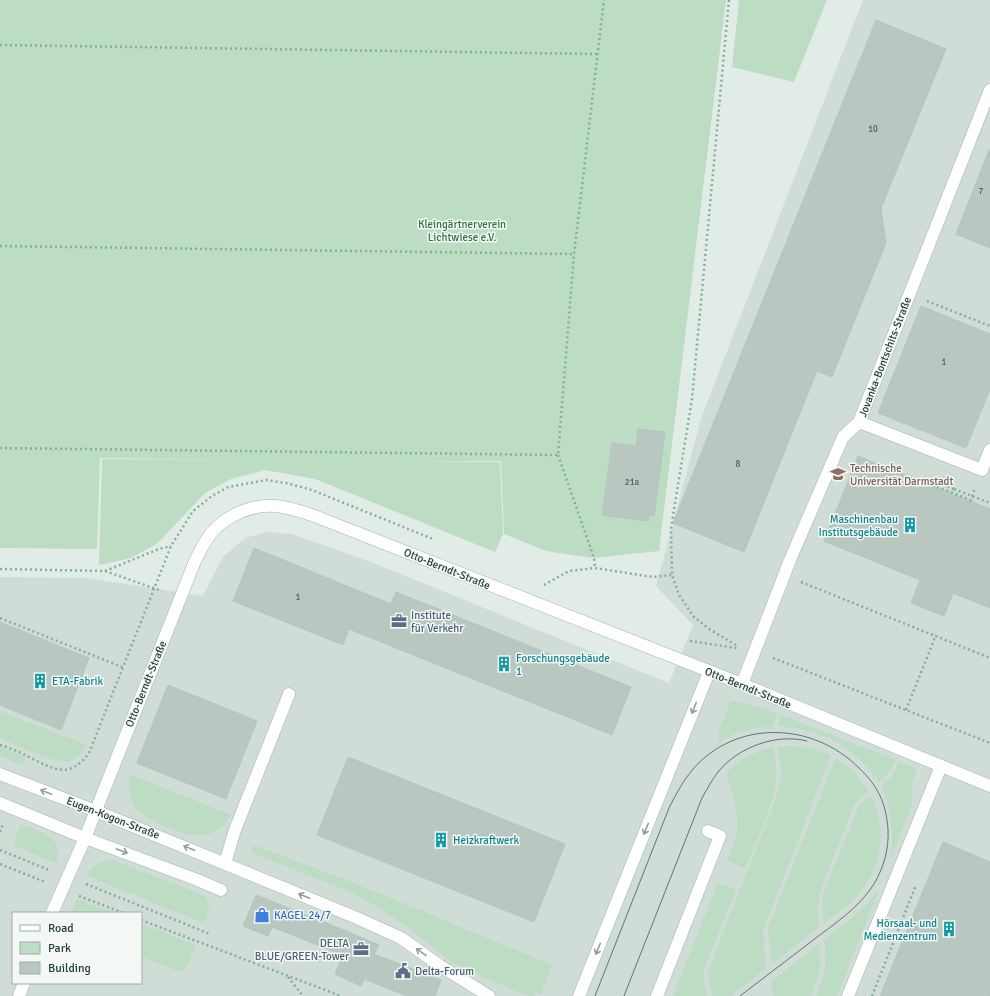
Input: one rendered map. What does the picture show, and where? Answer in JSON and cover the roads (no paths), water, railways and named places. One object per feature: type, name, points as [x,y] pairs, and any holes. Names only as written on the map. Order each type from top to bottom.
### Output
[{"type":"street","name":"Jovanka-Bontschits-Straße","points":[[742,684],[784,575],[843,437],[859,422],[990,90]]},
{"type":"street","points":[[859,422],[986,472],[990,450]]},
{"type":"street","name":"Otto-Berndt-Straße","points":[[52,912],[96,811],[195,561],[211,533],[226,520],[260,506],[291,508],[312,515],[742,684],[990,786]]},
{"type":"street","points":[[579,996],[709,672]]},
{"type":"street","points":[[225,863],[235,830],[289,694]]},
{"type":"street","points":[[848,996],[941,766]]},
{"type":"street","name":"Eugen-Kogon-Straße","points":[[0,774],[225,863],[401,938],[439,965],[488,996]]},
{"type":"street","points":[[0,803],[85,838],[195,878],[221,890]]},
{"type":"street","points":[[657,996],[720,836],[708,831]]},
{"type":"street","points":[[19,996],[24,984]]},
{"type":"tram line","points":[[595,996],[669,808],[689,774],[711,753],[731,741],[753,735],[775,732],[798,735],[820,742],[840,753],[859,768],[876,788],[883,803],[887,820],[888,844],[885,858],[881,871],[874,884],[854,908],[740,996]]},
{"type":"tram line","points":[[624,996],[702,798],[718,772],[736,755],[759,744],[783,739],[807,741]]},
{"type":"place","name":"Technische Universität Darmstadt","points":[[838,474]]},
{"type":"place","name":"Maschinenbau Institutsgebäude","points":[[910,525]]},
{"type":"place","name":"Institute für Verkehr","points":[[399,621]]},
{"type":"place","name":"Forschungsgebäude 1","points":[[504,664]]},
{"type":"place","name":"ETA-Fabrik","points":[[40,681]]},
{"type":"place","name":"Heizkraftwerk","points":[[441,840]]},
{"type":"place","name":"KAGEL 24/7","points":[[262,915]]},
{"type":"place","name":"Hörsaal- und Medienzentrum","points":[[949,929]]},
{"type":"place","name":"DELTA BLUE/GREEN-Tower","points":[[361,949]]},
{"type":"place","name":"Delta-Forum","points":[[403,971]]},
{"type":"park label","name":"Kleingärtnerverein Lichtwiese e.V.","points":[[462,230]]}]
